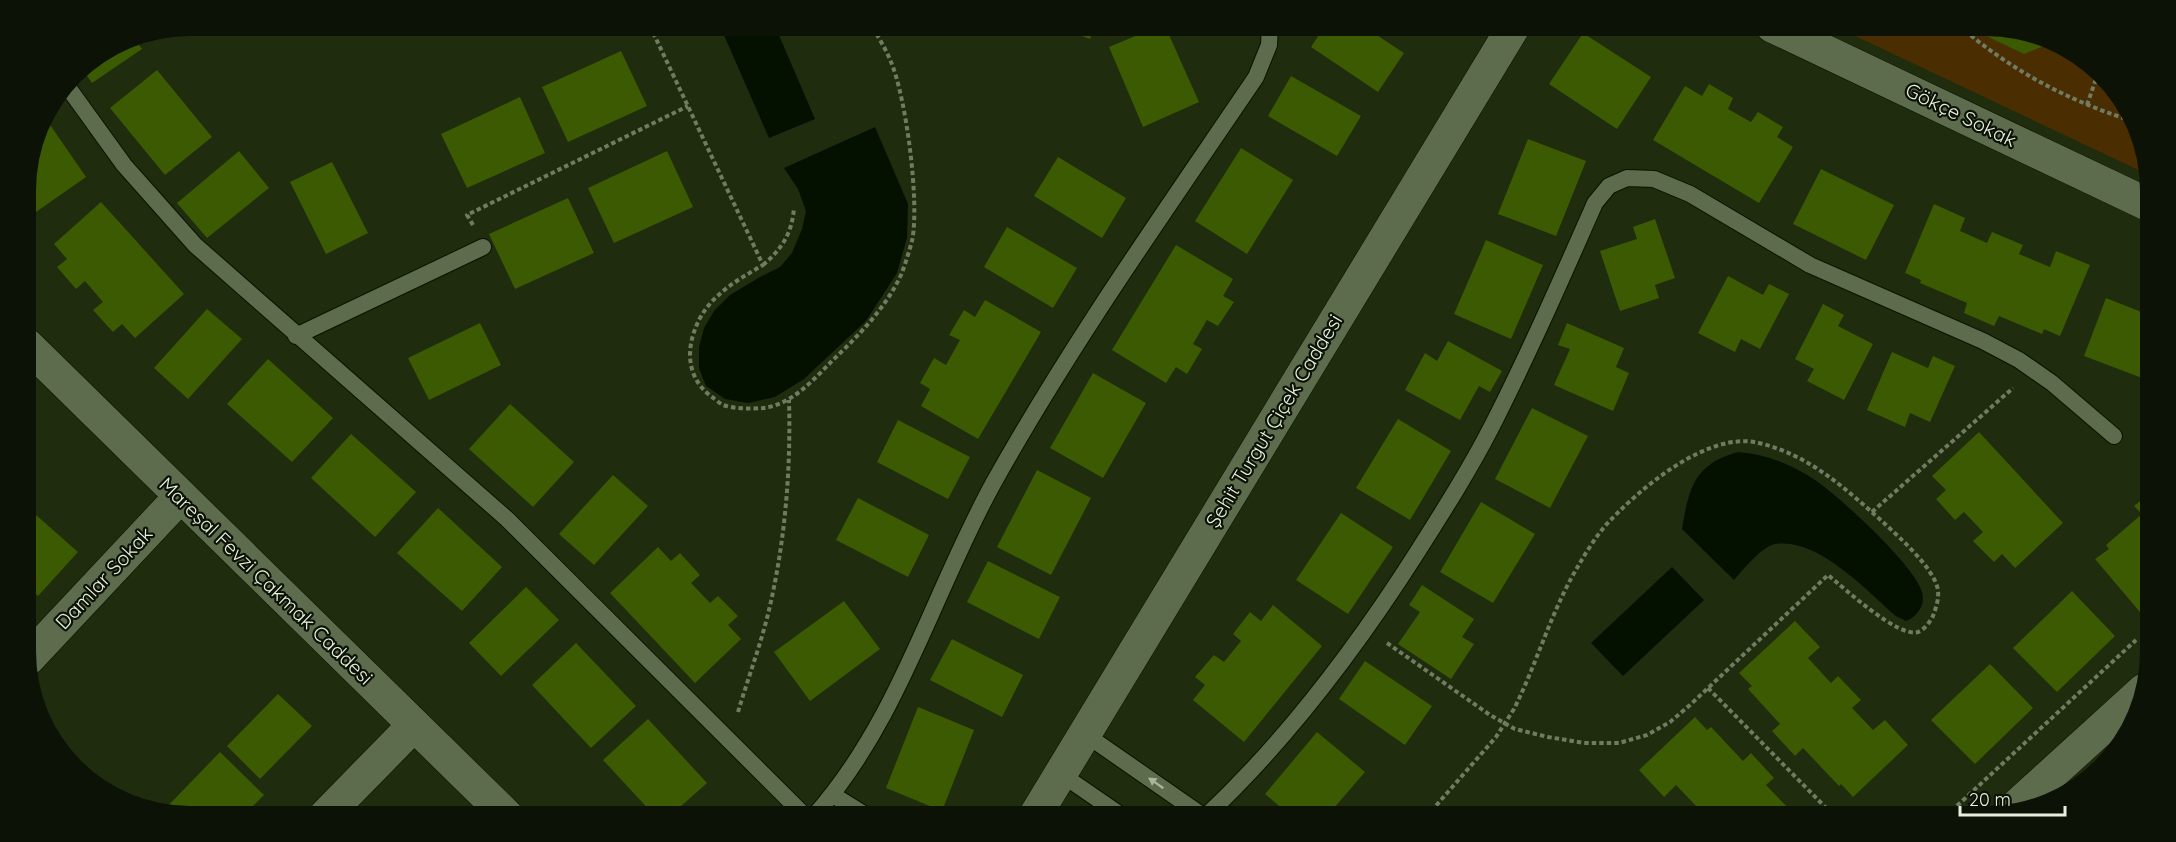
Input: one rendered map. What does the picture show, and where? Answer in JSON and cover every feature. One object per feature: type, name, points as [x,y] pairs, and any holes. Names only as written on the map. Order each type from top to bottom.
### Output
[{"type":"street","name":"Şehit Turgut Çiçek Caddesi","points":[[1041,806],[1508,36]]},
{"type":"street","name":"Gökçe Sokak","points":[[1793,36],[2140,201]]},
{"type":"street","name":"Mareşal Fevzi Çakmak Caddesi","points":[[36,354],[497,806]]},
{"type":"street","name":"Damlar Sokak","points":[[36,650],[180,497]]},
{"type":"street","points":[[2021,802],[2132,700]]},
{"type":"street","points":[[335,806],[414,725]]},
{"type":"lane","points":[[823,806],[833,795],[875,731],[994,483],[1069,356],[1256,77],[1269,45],[1269,36]]},
{"type":"lane","points":[[71,92],[124,165],[195,245],[507,519],[795,806]]},
{"type":"lane","points":[[1215,806],[1282,738],[1392,593],[1444,511],[1491,427],[1537,333],[1595,203],[1609,186],[1627,178],[1654,179],[1690,194],[1810,265],[1983,341],[2052,382],[2114,436]]},
{"type":"lane","points":[[296,336],[483,247]]},
{"type":"lane","points":[[1085,734],[1190,806]]},
{"type":"lane","points":[[1061,774],[1107,806]]},
{"type":"lane","points":[[833,795],[851,806]]},
{"type":"path","points":[[655,36],[763,265]]},
{"type":"path","points":[[794,208],[792,227],[785,242],[775,255],[720,293],[713,299],[699,320],[690,347],[691,371],[701,389],[722,405],[744,408],[766,407],[789,400],[868,326],[901,275],[912,240],[914,201],[906,117],[892,62],[878,36]]},
{"type":"path","points":[[1971,36],[1993,54],[2030,77],[2087,105],[2121,117]]},
{"type":"path","points":[[2087,105],[2095,81]]},
{"type":"path","points":[[483,247],[468,215],[688,106]]},
{"type":"path","points":[[1872,512],[2033,370]]},
{"type":"path","points":[[729,741],[769,611],[785,518],[791,449],[789,400]]},
{"type":"path","points":[[1366,629],[1490,715],[1505,723],[1515,729],[1584,743],[1619,743],[1647,735],[1670,722],[1827,575],[1892,626],[1905,632],[1918,632],[1930,622],[1937,607],[1938,590],[1932,575],[1904,541],[1838,482],[1807,462],[1782,450],[1757,442],[1729,442],[1702,452],[1658,478],[1604,528],[1577,568],[1558,604],[1525,687],[1505,723],[1436,806]]},
{"type":"path","points":[[1957,806],[2136,640]]},
{"type":"path","points":[[1708,688],[1824,806]]},
{"type":"shaded area","points":[[724,36],[779,36],[815,119],[769,138]]},
{"type":"shaded area","points":[[1855,36],[2006,37],[2036,44],[2054,52],[2088,74],[2108,96],[2128,131],[2139,170]]},
{"type":"shaded area","points":[[875,127],[908,204],[907,238],[897,273],[866,321],[804,379],[775,397],[748,403],[725,399],[706,386],[699,368],[699,347],[704,328],[714,311],[730,295],[780,267],[792,253],[802,229],[806,211],[798,189],[784,168]]},
{"type":"shaded area","points":[[1738,452],[1768,458],[1797,469],[1826,488],[1858,516],[1891,549],[1916,580],[1922,592],[1923,601],[1914,617],[1906,621],[1896,616],[1856,580],[1825,557],[1791,544],[1775,544],[1764,549],[1734,580],[1682,529],[1691,490],[1696,480],[1712,463]]},
{"type":"shaded area","points":[[1672,567],[1704,600],[1623,676],[1591,643]]},
{"type":"building","points":[[1135,36],[1169,36],[1199,102],[1143,127],[1109,47]]},
{"type":"building","points":[[1318,36],[1378,36],[1404,53],[1378,92],[1311,47]]},
{"type":"building","points":[[1581,36],[1588,36],[1651,77],[1617,129],[1549,84]]},
{"type":"building","points":[[1986,36],[2006,37],[2042,47],[2024,54]]},
{"type":"building","points":[[139,45],[142,49],[92,83],[87,76],[104,62]]},
{"type":"building","points":[[621,51],[647,106],[568,142],[542,87]]},
{"type":"building","points":[[157,70],[212,137],[165,175],[110,108]]},
{"type":"building","points":[[1291,76],[1361,116],[1337,156],[1268,116]]},
{"type":"building","points":[[1709,84],[1733,98],[1728,109],[1751,122],[1758,112],[1783,127],[1777,137],[1793,147],[1759,203],[1653,140],[1685,86],[1702,96]]},
{"type":"building","points":[[520,97],[545,153],[467,188],[441,134]]},
{"type":"building","points":[[50,125],[86,177],[36,212],[36,180],[39,160]]},
{"type":"building","points":[[1528,139],[1586,161],[1556,236],[1498,214]]},
{"type":"building","points":[[1241,148],[1293,180],[1247,254],[1195,221]]},
{"type":"building","points":[[239,151],[269,188],[207,238],[177,203]]},
{"type":"building","points":[[667,151],[693,207],[614,243],[588,188]]},
{"type":"building","points":[[1058,157],[1126,198],[1102,238],[1034,196]]},
{"type":"building","points":[[332,162],[368,233],[326,254],[290,182]]},
{"type":"building","points":[[1821,169],[1894,205],[1866,260],[1793,224]]},
{"type":"building","points":[[568,198],[594,253],[515,289],[489,234]]},
{"type":"building","points":[[101,202],[184,294],[135,338],[122,324],[113,332],[93,310],[103,302],[85,281],[76,289],[57,267],[67,259],[54,244]]},
{"type":"building","points":[[1934,204],[1965,218],[1960,231],[1987,243],[1992,232],[2023,245],[2019,254],[2050,267],[2056,251],[2090,265],[2060,336],[2044,329],[2042,334],[1999,316],[1994,326],[1964,313],[1967,303],[1920,283],[1921,280],[1905,273]]},
{"type":"building","points":[[1655,219],[1675,278],[1655,285],[1659,298],[1620,311],[1600,251],[1637,239],[1633,227]]},
{"type":"building","points":[[1007,227],[1077,268],[1053,308],[984,267]]},
{"type":"building","points":[[1486,240],[1543,265],[1511,339],[1454,314]]},
{"type":"building","points":[[1176,245],[1233,279],[1223,296],[1234,302],[1218,326],[1207,320],[1193,344],[1202,349],[1187,374],[1176,367],[1166,383],[1112,350]]},
{"type":"building","points":[[1728,276],[1763,295],[1769,284],[1789,294],[1760,349],[1741,339],[1735,352],[1698,333]]},
{"type":"building","points":[[2106,298],[2140,311],[2140,377],[2084,356]]},
{"type":"building","points":[[985,300],[1041,332],[978,439],[921,406],[930,389],[920,383],[934,358],[946,365],[960,340],[949,335],[964,310],[975,317]]},
{"type":"building","points":[[1823,304],[1844,315],[1838,326],[1873,344],[1844,400],[1807,381],[1814,369],[1795,359]]},
{"type":"building","points":[[207,309],[242,339],[188,399],[154,368]]},
{"type":"building","points":[[480,323],[501,365],[429,400],[408,358]]},
{"type":"building","points":[[1567,323],[1624,348],[1616,367],[1629,373],[1613,411],[1554,385],[1570,349],[1558,345]]},
{"type":"building","points":[[1448,341],[1502,371],[1490,392],[1479,386],[1460,420],[1405,390],[1425,353],[1437,361]]},
{"type":"building","points":[[1892,352],[1928,368],[1933,356],[1955,366],[1930,422],[1910,413],[1905,427],[1867,410]]},
{"type":"building","points":[[268,359],[333,418],[292,462],[227,404]]},
{"type":"building","points":[[1093,373],[1146,403],[1103,478],[1050,448]]},
{"type":"building","points":[[510,404],[574,462],[533,507],[469,449]]},
{"type":"building","points":[[1532,408],[1588,436],[1550,508],[1495,479]]},
{"type":"building","points":[[1398,419],[1451,451],[1410,520],[1356,488]]},
{"type":"building","points":[[898,420],[970,457],[948,499],[877,462]]},
{"type":"building","points":[[1979,432],[2063,523],[2015,568],[2002,554],[1994,562],[1973,541],[1983,532],[1964,512],[1955,520],[1936,499],[1946,490],[1932,476]]},
{"type":"building","points":[[351,434],[416,492],[375,537],[311,478]]},
{"type":"building","points":[[1037,470],[1091,498],[1051,575],[997,547]]},
{"type":"building","points":[[613,475],[648,506],[594,565],[559,534]]},
{"type":"building","points":[[858,498],[929,535],[908,577],[836,540]]},
{"type":"building","points":[[2140,501],[2140,512],[2134,506]]},
{"type":"building","points":[[1481,502],[1535,534],[1493,603],[1440,572]]},
{"type":"building","points":[[438,508],[502,567],[462,611],[397,553]]},
{"type":"building","points":[[1341,513],[1393,547],[1348,614],[1296,580]]},
{"type":"building","points":[[36,515],[78,552],[38,596],[36,594]]},
{"type":"building","points":[[2140,516],[2140,612],[2095,559],[2109,549],[2106,545]]},
{"type":"building","points":[[658,547],[671,561],[680,553],[700,575],[691,583],[710,603],[718,596],[738,616],[728,625],[741,639],[695,683],[610,593]]},
{"type":"building","points":[[988,561],[1060,597],[1039,639],[967,602]]},
{"type":"building","points":[[1422,585],[1474,619],[1462,637],[1474,644],[1451,679],[1398,644],[1420,612],[1409,605]]},
{"type":"building","points":[[526,587],[559,620],[501,676],[469,643]]},
{"type":"building","points":[[2072,591],[2115,636],[2057,692],[2013,648]]},
{"type":"building","points":[[844,601],[880,649],[810,701],[774,652]]},
{"type":"building","points":[[1273,605],[1322,646],[1244,742],[1193,700],[1205,685],[1195,677],[1214,655],[1224,662],[1241,641],[1233,634],[1250,612],[1261,621]]},
{"type":"building","points":[[1795,621],[1820,647],[1808,658],[1831,683],[1838,676],[1861,700],[1852,708],[1873,730],[1885,720],[1908,745],[1853,797],[1841,784],[1839,786],[1803,748],[1795,756],[1772,731],[1780,724],[1748,689],[1752,686],[1739,673]]},
{"type":"building","points":[[952,639],[1023,675],[1002,717],[930,680]]},
{"type":"building","points":[[576,643],[636,706],[591,748],[532,685]]},
{"type":"building","points":[[1365,661],[1432,706],[1405,745],[1339,699]]},
{"type":"building","points":[[1990,664],[2033,708],[1975,764],[1931,720]]},
{"type":"building","points":[[278,694],[312,726],[260,779],[227,746]]},
{"type":"building","points":[[918,707],[974,730],[944,806],[930,806],[886,788]]},
{"type":"building","points":[[1695,717],[1707,730],[1711,727],[1743,761],[1751,753],[1774,778],[1766,785],[1786,806],[1696,806],[1676,785],[1664,797],[1639,770]]},
{"type":"building","points":[[648,719],[707,783],[681,806],[646,806],[603,760]]},
{"type":"building","points":[[1317,732],[1365,772],[1336,806],[1279,806],[1265,794]]},
{"type":"building","points":[[220,752],[264,795],[253,806],[169,804]]}]
